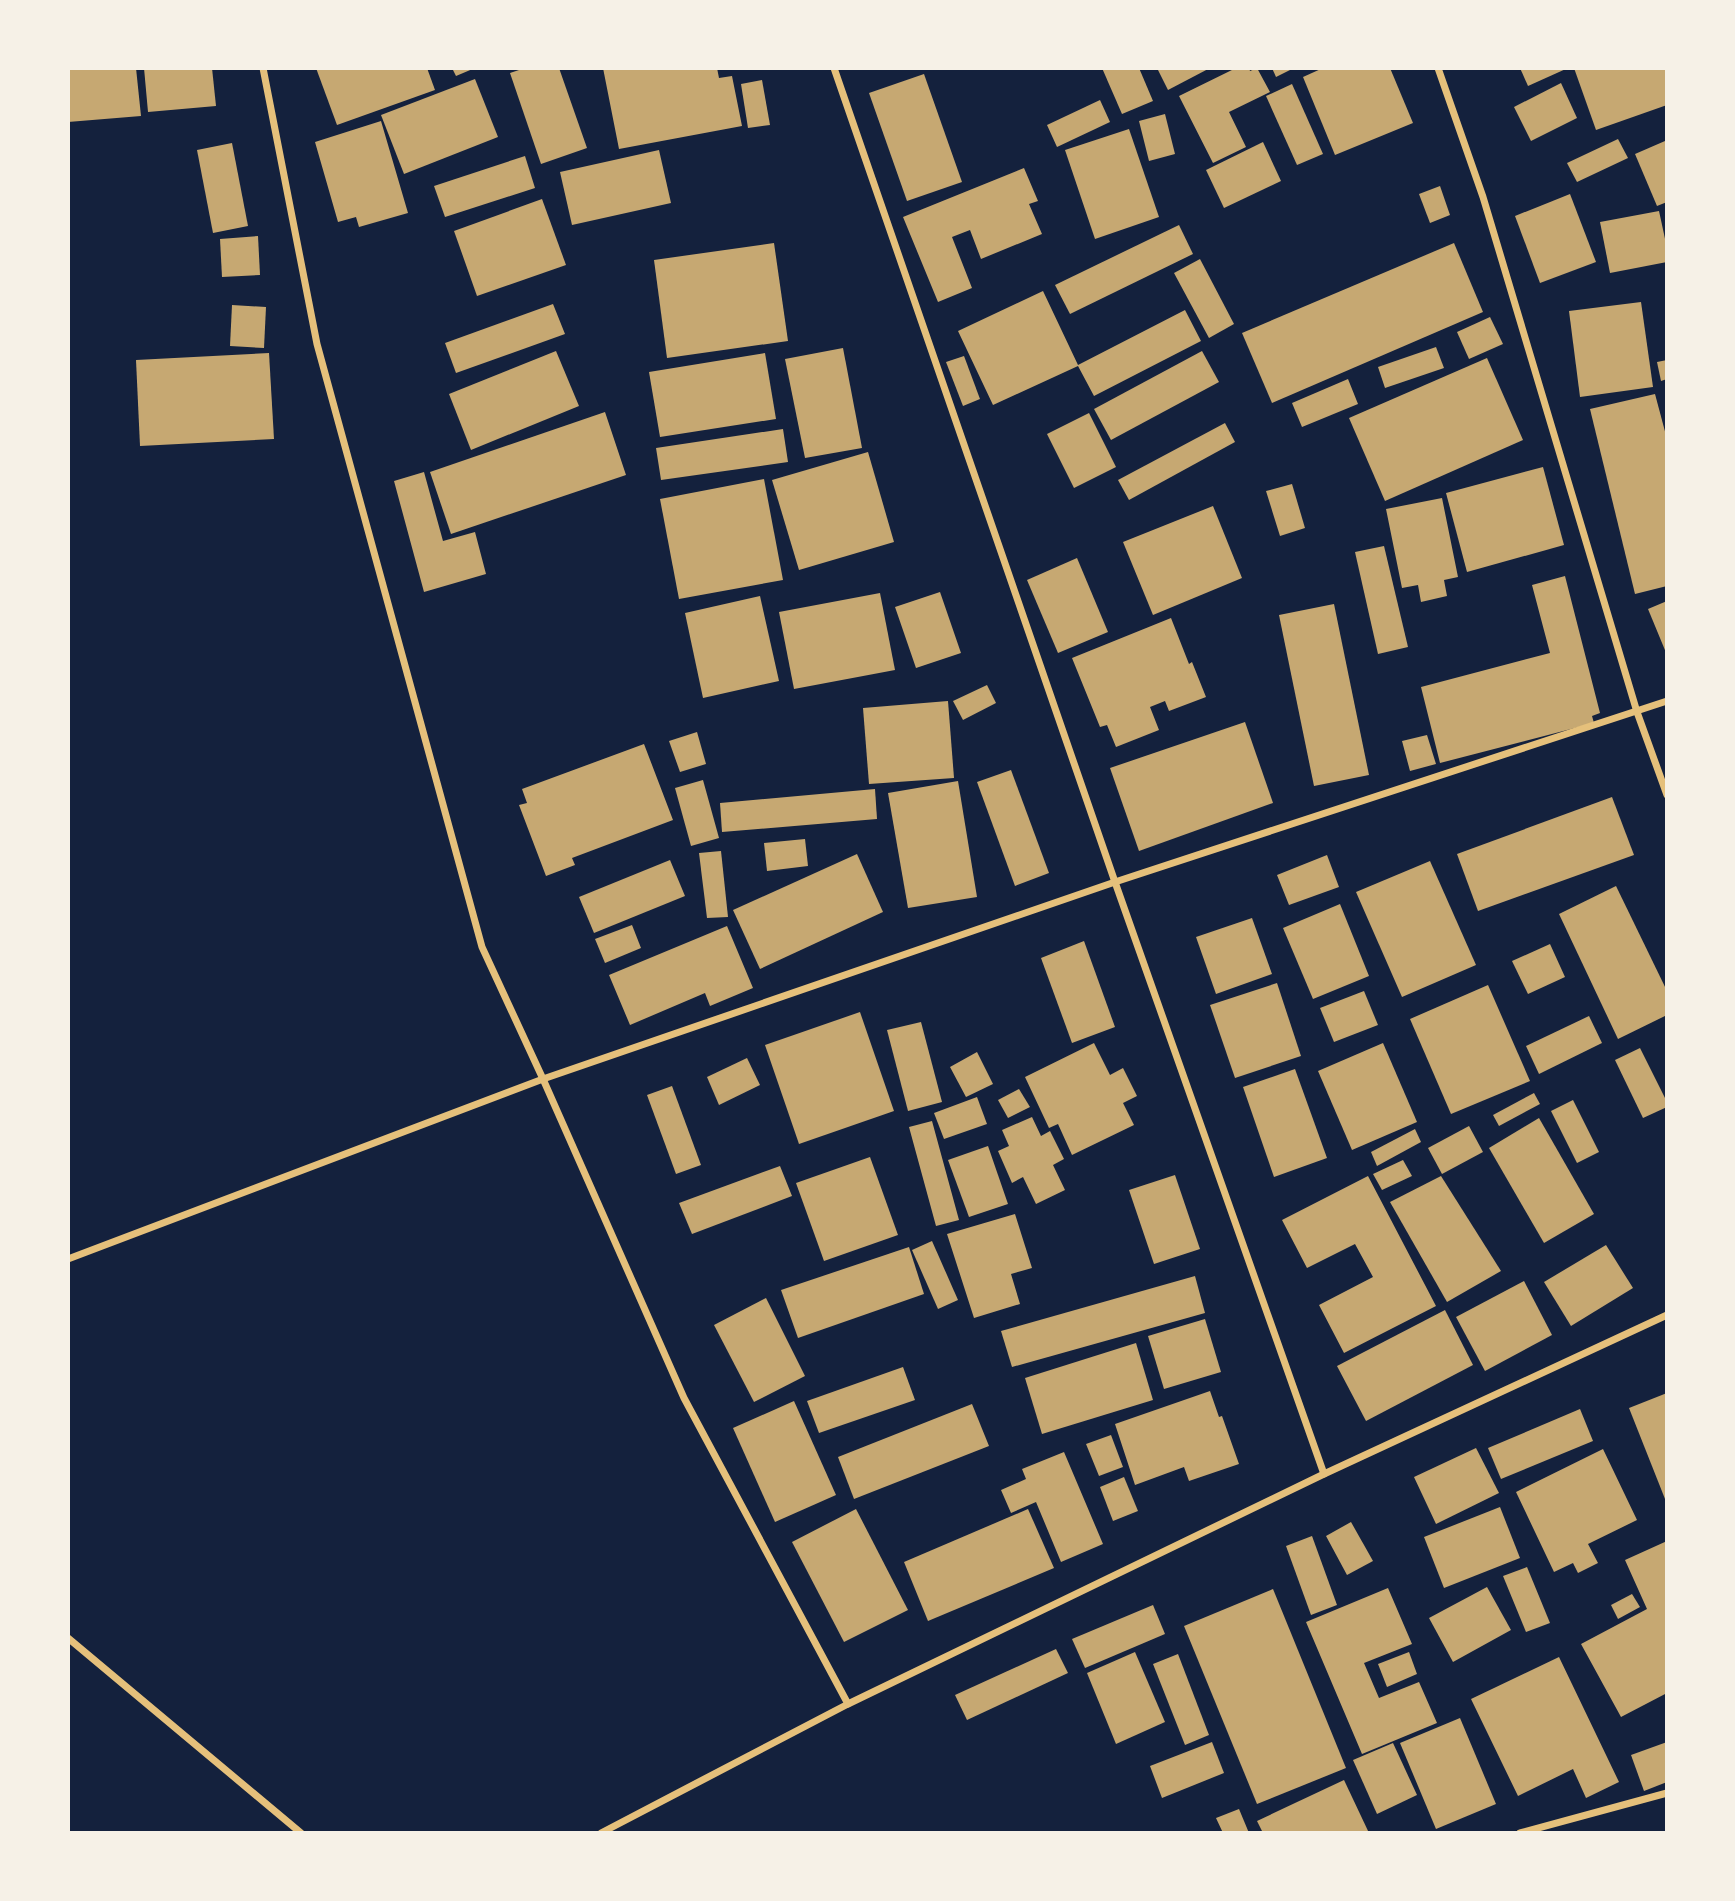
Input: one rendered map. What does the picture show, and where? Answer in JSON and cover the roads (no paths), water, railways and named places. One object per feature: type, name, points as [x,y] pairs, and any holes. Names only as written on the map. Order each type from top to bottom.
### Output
[{"type":"street","points":[[263,68],[317,344],[482,947],[684,1398],[848,1704]]},
{"type":"street","points":[[834,68],[1115,882],[1324,1474]]},
{"type":"street","points":[[1438,68],[1483,197],[1637,712],[1667,795]]},
{"type":"street","points":[[68,1259],[543,1079],[1115,882],[1667,701]]},
{"type":"street","points":[[601,1833],[848,1704],[1324,1474],[1667,1315]]},
{"type":"street","points":[[68,1638],[301,1833]]},
{"type":"street","points":[[1520,1833],[1667,1793]]}]
